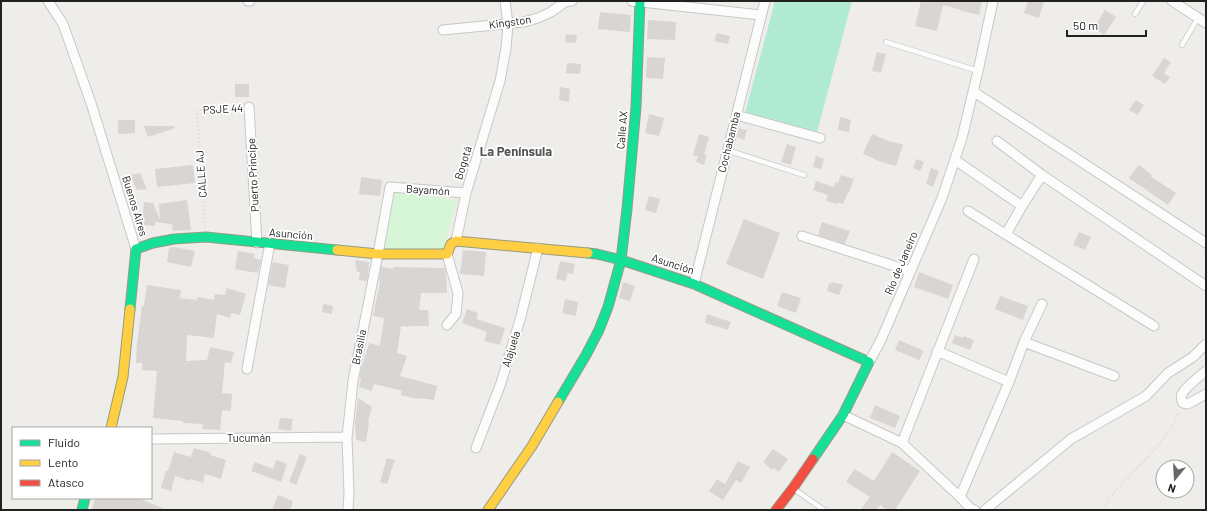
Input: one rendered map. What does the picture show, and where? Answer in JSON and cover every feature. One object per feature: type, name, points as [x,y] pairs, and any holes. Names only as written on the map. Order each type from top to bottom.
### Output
[{"type":"street","name":"Buenos Aires","points":[[48,1],[63,24],[91,103],[136,249],[123,377],[111,427]]},
{"type":"street","name":"Bogotá","points":[[447,254],[450,250],[450,244],[456,241],[466,193],[500,80],[506,48],[508,24],[505,1]]},
{"type":"street","name":"Kingston","points":[[443,30],[524,22],[551,12],[567,1]]},
{"type":"street","points":[[638,1],[762,15]]},
{"type":"street","name":"Calle AX","points":[[488,510],[532,446],[586,356],[599,330],[608,307],[621,260],[627,209],[636,107],[638,1]]},
{"type":"street","name":"Cochabamba","points":[[694,284],[765,1]]},
{"type":"street","name":"Río de Janeiro","points":[[776,510],[793,488],[843,415],[881,340],[942,198],[962,138],[974,92],[993,1]]},
{"type":"street","points":[[1172,1],[1202,20]]},
{"type":"street","points":[[974,92],[1206,242]]},
{"type":"street","name":"Puerto Principe","points":[[249,107],[257,243]]},
{"type":"street","points":[[736,115],[820,138]]},
{"type":"street","points":[[997,141],[1042,175],[1206,286]]},
{"type":"street","points":[[955,160],[1022,206]]},
{"type":"street","points":[[1006,234],[1042,175]]},
{"type":"street","name":"Bayamón","points":[[390,187],[466,193]]},
{"type":"street","name":"Brasilia","points":[[348,510],[349,493],[347,437],[353,380],[390,187]]},
{"type":"street","points":[[968,211],[1154,326]]},
{"type":"street","points":[[802,236],[910,271]]},
{"type":"street","name":"Asunción","points":[[136,249],[153,243],[174,239],[206,237],[378,254],[447,254]]},
{"type":"street","name":"Asunción","points":[[456,241],[597,254],[621,260],[694,284],[870,362]]},
{"type":"street","points":[[247,369],[270,243]]},
{"type":"street","name":"Alajuela","points":[[476,448],[501,383],[521,316],[538,248]]},
{"type":"street","points":[[447,254],[458,293],[456,314],[447,325]]},
{"type":"street","points":[[902,443],[974,259]]},
{"type":"street","points":[[960,497],[1009,382],[1024,342],[1042,304]]},
{"type":"street","points":[[1024,342],[1114,376]]},
{"type":"street","points":[[985,510],[1070,440],[1146,396],[1168,373],[1193,357],[1206,344]]},
{"type":"street","points":[[938,351],[1009,382]]},
{"type":"street","points":[[1206,371],[1191,384],[1182,394],[1181,398],[1183,404],[1188,404],[1206,394]]},
{"type":"street","points":[[843,415],[902,443],[971,509],[974,510]]},
{"type":"street","name":"Tucumán","points":[[152,438],[347,437]]},
{"type":"street","points":[[82,510],[86,499]]},
{"type":"lane","points":[[1135,14],[1143,1]]},
{"type":"lane","points":[[1182,45],[1202,20]]},
{"type":"lane","points":[[886,42],[978,71]]},
{"type":"lane","points":[[727,150],[804,175]]},
{"type":"lane","points":[[793,488],[824,510]]},
{"type":"path","name":"PSJE 44","points":[[197,110],[249,107]]},
{"type":"path","name":"CALLE AJ","points":[[197,110],[206,237]]},
{"type":"path","points":[[1104,510],[1114,492],[1165,437],[1175,423],[1183,404]]},
{"type":"green space","points":[[775,1],[852,1],[817,132],[745,113]]},
{"type":"green space","points":[[393,190],[458,200],[442,252],[383,249]]},
{"type":"building","points":[[921,1],[982,1],[979,15],[943,5],[937,31],[915,26]]},
{"type":"building","points":[[1028,1],[1044,1],[1039,18],[1024,13]]},
{"type":"building","points":[[1105,10],[1116,17],[1104,35],[1094,28]]},
{"type":"building","points":[[600,12],[631,15],[630,32],[598,29]]},
{"type":"building","points":[[648,20],[676,22],[675,40],[647,39]]},
{"type":"building","points":[[717,33],[730,36],[728,44],[714,41]]},
{"type":"building","points":[[566,34],[577,35],[576,43],[565,42]]},
{"type":"building","points":[[877,52],[886,54],[881,73],[872,71]]},
{"type":"building","points":[[647,57],[665,58],[663,79],[646,78]]},
{"type":"building","points":[[1164,58],[1171,62],[1164,73],[1170,77],[1165,84],[1152,76]]},
{"type":"building","points":[[567,63],[581,64],[580,74],[566,73]]},
{"type":"building","points":[[235,84],[249,84],[249,97],[235,97]]},
{"type":"building","points":[[560,87],[570,89],[569,102],[559,100]]},
{"type":"building","points":[[1136,100],[1144,105],[1138,115],[1129,110]]},
{"type":"building","points":[[649,114],[664,118],[659,136],[645,133]]},
{"type":"building","points":[[840,117],[851,120],[849,132],[838,130]]},
{"type":"building","points":[[118,120],[135,120],[135,133],[118,134]]},
{"type":"building","points":[[144,126],[174,126],[175,128],[148,137]]},
{"type":"building","points":[[739,128],[747,130],[744,140],[737,137]]},
{"type":"building","points":[[699,134],[709,137],[704,154],[707,154],[704,165],[696,162],[698,156],[693,155]]},
{"type":"building","points":[[872,134],[903,145],[896,166],[863,154]]},
{"type":"building","points":[[787,144],[796,147],[791,165],[781,162]]},
{"type":"building","points":[[816,156],[824,159],[821,169],[813,167]]},
{"type":"building","points":[[916,159],[924,162],[920,171],[913,168]]},
{"type":"building","points":[[193,165],[195,183],[157,187],[155,169]]},
{"type":"building","points":[[1139,165],[1152,175],[1150,176],[1176,193],[1168,205],[1129,178]]},
{"type":"building","points":[[931,168],[939,171],[933,187],[926,184]]},
{"type":"building","points":[[140,173],[147,189],[137,190],[130,175]]},
{"type":"building","points":[[841,175],[854,179],[843,204],[826,201],[828,195],[813,190],[816,181],[834,187],[835,182],[838,183]]},
{"type":"building","points":[[361,177],[382,180],[380,196],[359,194]]},
{"type":"building","points":[[649,196],[660,199],[656,213],[645,210]]},
{"type":"building","points":[[187,200],[191,230],[173,231],[172,224],[155,222],[155,226],[142,225],[144,202],[153,203],[160,220],[159,204]]},
{"type":"building","points":[[744,219],[780,233],[763,279],[726,264]]},
{"type":"building","points":[[822,222],[850,231],[845,244],[818,235]]},
{"type":"building","points":[[1079,232],[1091,237],[1085,250],[1073,245]]},
{"type":"building","points":[[174,247],[195,251],[191,267],[167,262],[169,248]]},
{"type":"building","points":[[463,250],[486,252],[484,276],[460,274]]},
{"type":"building","points":[[238,251],[255,254],[254,258],[261,260],[258,273],[235,269]]},
{"type":"building","points":[[355,260],[369,262],[367,281],[359,280],[360,272],[357,272]]},
{"type":"building","points":[[560,261],[575,264],[573,274],[567,273],[566,281],[556,279]]},
{"type":"building","points":[[273,262],[289,265],[285,288],[268,285]]},
{"type":"building","points":[[381,267],[393,269],[393,267],[445,268],[447,293],[421,293],[419,310],[428,310],[429,326],[401,326],[397,353],[407,356],[400,376],[437,386],[434,400],[418,399],[401,395],[402,391],[374,384],[372,391],[359,387],[361,378],[360,374],[369,343],[380,346],[384,318],[373,316],[380,282]]},
{"type":"building","points":[[919,272],[953,285],[948,299],[914,287]]},
{"type":"building","points":[[623,282],[635,286],[630,301],[619,298]]},
{"type":"building","points":[[832,282],[843,285],[839,295],[827,291],[829,283],[831,284]]},
{"type":"building","points":[[147,285],[181,290],[180,298],[197,300],[197,297],[214,300],[215,294],[225,295],[227,288],[246,294],[240,315],[231,313],[230,318],[217,314],[214,338],[187,335],[186,361],[207,360],[210,347],[234,352],[231,363],[225,362],[222,393],[232,394],[231,411],[222,410],[220,430],[202,429],[203,424],[183,423],[183,421],[153,418],[157,371],[142,370],[142,363],[136,363],[142,306],[144,306]]},
{"type":"building","points":[[782,292],[801,298],[796,313],[777,306]]},
{"type":"building","points":[[1000,296],[1028,306],[1023,320],[995,309]]},
{"type":"building","points":[[565,299],[578,302],[576,316],[562,313]]},
{"type":"building","points":[[323,304],[333,306],[332,314],[322,312]]},
{"type":"building","points":[[467,309],[478,313],[476,319],[505,328],[500,345],[484,341],[487,332],[462,323]]},
{"type":"building","points":[[707,314],[731,322],[728,330],[705,323]]},
{"type":"building","points":[[955,335],[963,338],[964,336],[974,340],[970,350],[952,343]]},
{"type":"building","points":[[899,340],[924,351],[919,360],[895,350]]},
{"type":"building","points":[[358,398],[372,407],[368,422],[366,442],[356,440],[355,423]]},
{"type":"building","points":[[875,405],[900,416],[895,428],[870,418]]},
{"type":"building","points":[[280,418],[293,419],[291,431],[278,429]]},
{"type":"building","points":[[194,448],[211,453],[210,455],[226,460],[221,479],[205,474],[203,483],[175,476],[171,491],[161,488],[174,452],[191,457]]},
{"type":"building","points":[[773,449],[788,459],[779,472],[774,468],[772,470],[763,462]]},
{"type":"building","points":[[892,452],[920,471],[895,510],[887,510],[880,505],[876,510],[860,510],[870,497],[846,482],[854,469],[874,481]]},
{"type":"building","points":[[300,454],[307,457],[296,485],[289,482]]},
{"type":"building","points":[[387,458],[395,460],[387,484],[380,482]]},
{"type":"building","points":[[276,460],[287,464],[281,482],[251,471],[255,462],[273,469]]},
{"type":"building","points":[[738,461],[750,467],[741,483],[736,480],[723,500],[709,491],[717,479],[725,484]]},
{"type":"building","points":[[278,495],[293,501],[290,510],[272,510]]},
{"type":"building","points":[[95,499],[140,499],[167,510],[92,510]]},
{"type":"traffic: fast","points":[[558,402],[599,330],[608,307],[621,260],[636,107],[640,1]]},
{"type":"traffic: fast","points":[[130,309],[136,249],[153,243],[174,239],[206,237],[337,250]]},
{"type":"traffic: fast","points":[[588,253],[621,260],[694,284],[869,362],[843,415],[813,459]]},
{"type":"traffic: fast","points":[[82,510],[85,499]]},
{"type":"traffic: slow","points":[[337,250],[378,254],[447,254],[451,244],[456,241],[588,253]]},
{"type":"traffic: slow","points":[[111,427],[123,377],[130,309]]},
{"type":"traffic: slow","points":[[488,510],[532,446],[558,402]]},
{"type":"traffic: jam","points":[[776,510],[813,459]]},
{"type":"district","name":"La Península","points":[[516,151]]}]
